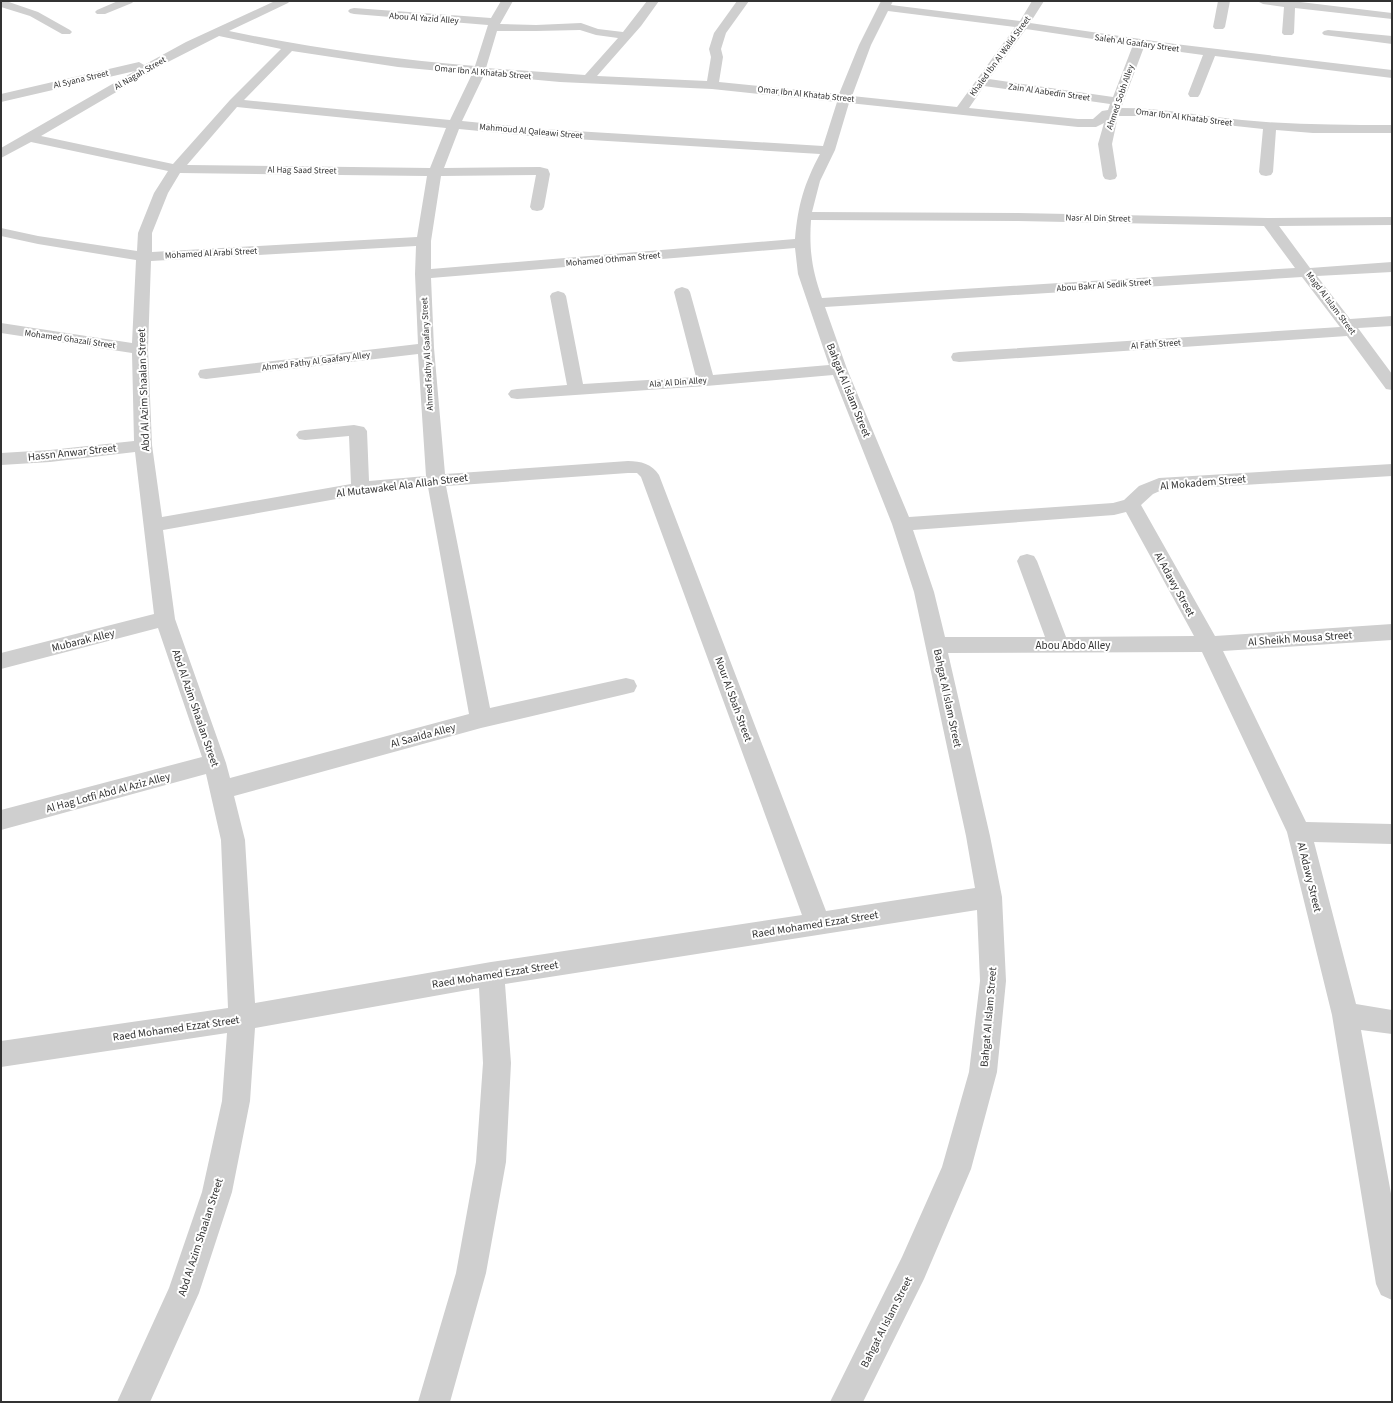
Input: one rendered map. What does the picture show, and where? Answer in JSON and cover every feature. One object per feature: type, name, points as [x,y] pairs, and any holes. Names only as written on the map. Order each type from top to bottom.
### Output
[{"type":"street","points":[[101,12],[128,1]]},
{"type":"street","name":"Al Nagah Street","points":[[1,154],[162,60],[284,1]]},
{"type":"street","name":"Ahmed Fathy Al Gaafary Street","points":[[481,719],[436,480],[426,348],[423,274],[424,241],[435,172],[454,125],[479,72],[494,25],[507,1]]},
{"type":"street","points":[[588,79],[637,24],[653,1]]},
{"type":"street","points":[[712,84],[717,57],[715,49],[720,33],[744,1]]},
{"type":"street","name":"Khaled Ibn Al Walid Street","points":[[960,110],[1024,25],[1038,1]]},
{"type":"street","points":[[1218,27],[1224,1]]},
{"type":"street","points":[[1263,1],[1392,16]]},
{"type":"street","points":[[1,3],[34,14],[66,32]]},
{"type":"street","name":"Saleh Al Gaafary Street","points":[[885,4],[1139,44],[1392,74]]},
{"type":"street","name":"Bahgat Al Islam Street","points":[[846,1402],[913,1268],[956,1169],[983,1072],[993,981],[990,897],[924,592],[902,524],[839,369],[806,274],[802,243],[804,216],[813,181],[828,150],[851,78],[885,4]]},
{"type":"street","points":[[1288,33],[1290,4]]},
{"type":"street","points":[[423,18],[432,7]]},
{"type":"street","name":"Abou Al Yazid Alley","points":[[354,12],[536,28],[580,26],[596,32],[625,36]]},
{"type":"street","name":"Omar Ibn Al Khatab Street","points":[[218,32],[289,47],[398,63],[479,72],[588,79],[712,84],[1088,124],[1096,123],[1115,107],[1143,112],[1243,124],[1313,129],[1386,129]]},
{"type":"street","points":[[1328,33],[1392,40]]},
{"type":"street","name":"Ahmed Sobh Alley","points":[[1110,176],[1105,144],[1115,107],[1139,44]]},
{"type":"street","name":"Abd Al Azim Shaalan Street","points":[[133,1402],[183,1293],[217,1192],[236,1101],[242,1018],[233,840],[215,763],[165,618],[143,445],[140,349],[145,234],[161,193],[176,169],[234,103],[289,47]]},
{"type":"street","points":[[1194,94],[1210,53]]},
{"type":"street","name":"Al Syana Street","points":[[1,98],[162,60]]},
{"type":"street","name":"Zain Al Aabedin Street","points":[[981,82],[1115,107]]},
{"type":"street","name":"Mahmoud Al Qaleawi Street","points":[[234,103],[542,133],[828,150]]},
{"type":"street","points":[[1266,172],[1270,126]]},
{"type":"street","points":[[1386,129],[1392,141]]},
{"type":"street","name":"Al Hag Saad Street","points":[[29,138],[176,169],[543,172],[537,207]]},
{"type":"street","name":"Nasr Al Din Street","points":[[804,216],[1026,217],[1268,222],[1392,221]]},
{"type":"street","name":"Magd Al Islam Street","points":[[1268,222],[1392,386]]},
{"type":"street","name":"Mohamed Al Arabi Street","points":[[1,232],[38,240],[143,257],[424,241]]},
{"type":"street","name":"Mohamed Othman Street","points":[[423,274],[802,243]]},
{"type":"street","name":"Abou Bakr Al Sedik Street","points":[[816,303],[1392,268]]},
{"type":"street","points":[[682,292],[706,381]]},
{"type":"street","points":[[558,296],[576,390]]},
{"type":"street","name":"Al Fath Street","points":[[959,357],[1349,328],[1392,321]]},
{"type":"street","name":"Mohamed Ghazali Street","points":[[1,328],[140,349]]},
{"type":"street","name":"Ahmed Fathy Al Gaafary Alley","points":[[206,374],[426,348]]},
{"type":"street","name":"Ala' Al Din Alley","points":[[516,394],[706,381],[839,369]]},
{"type":"street","points":[[305,435],[354,430],[358,431],[360,488]]},
{"type":"street","name":"Hassn Anwar Street","points":[[1,459],[50,456],[143,445]]},
{"type":"street","name":"Al Mutawakel Ala Allah Street","points":[[153,525],[360,488],[436,480],[628,467],[638,467],[646,470],[650,474]]},
{"type":"street","name":"Al Mokadem Street","points":[[902,524],[1114,509],[1131,504],[1146,490],[1159,484],[1392,470]]},
{"type":"street","name":"Nour Al Sbah Street","points":[[650,474],[818,924]]},
{"type":"street","name":"Al Adawy Street","points":[[1131,504],[1209,644],[1299,832],[1345,1015],[1391,1277]]},
{"type":"street","points":[[1027,561],[1059,645]]},
{"type":"street","name":"Mubarak Alley","points":[[1,661],[165,618]]},
{"type":"street","name":"Al Sheikh Mousa Street","points":[[1209,644],[1392,632]]},
{"type":"street","name":"Abou Abdo Alley","points":[[936,645],[1209,644]]},
{"type":"street","name":"Al Saaida Alley","points":[[222,790],[481,719],[626,686]]},
{"type":"street","name":"Al Hag Lotfi Abd Al Aziz Alley","points":[[1,820],[215,763]]},
{"type":"street","points":[[1299,832],[1392,834]]},
{"type":"street","name":"Raed Mohamed Ezzat Street","points":[[1,1054],[242,1018],[491,974],[990,897]]},
{"type":"street","points":[[434,1402],[472,1274],[491,1162],[497,1063],[491,974]]},
{"type":"street","points":[[1345,1015],[1392,1022]]}]
